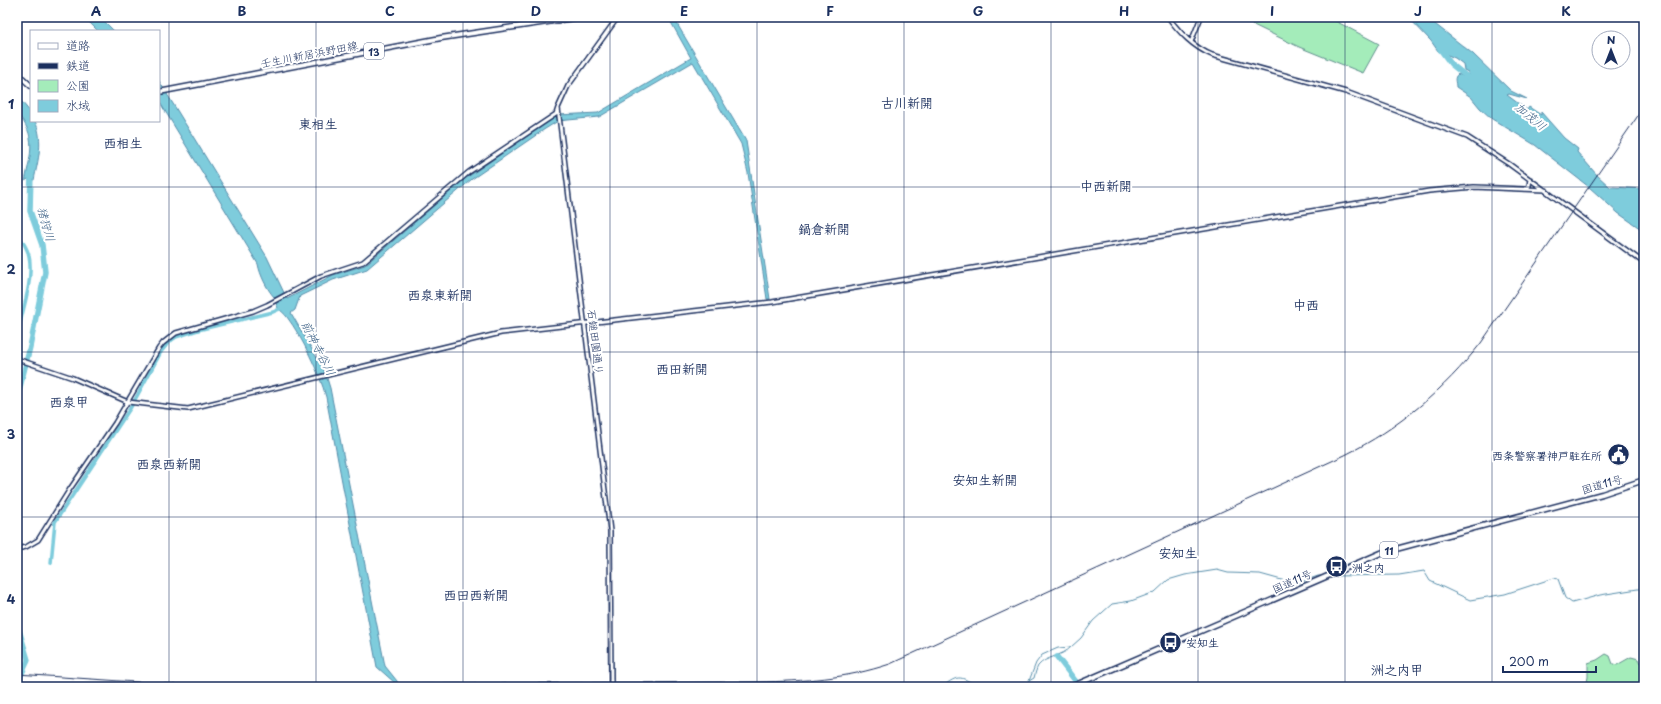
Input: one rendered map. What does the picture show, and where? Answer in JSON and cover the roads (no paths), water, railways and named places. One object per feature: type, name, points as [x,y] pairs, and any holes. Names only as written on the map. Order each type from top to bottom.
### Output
[{"type":"main road","name":"壬生川新居浜野田線","points":[[160,92],[441,38],[580,17]]},
{"type":"main road","points":[[17,74],[30,85]]},
{"type":"main road","name":"国道11号","points":[[1071,687],[1381,553],[1602,494],[1644,480]]},
{"type":"street","points":[[17,549],[26,547],[38,540],[131,402],[159,348],[170,337],[176,333],[253,310],[274,302],[321,276],[363,262],[469,172],[556,114],[568,86],[618,17]]},
{"type":"street","points":[[1168,17],[1182,35],[1212,55],[1346,92],[1455,132],[1479,144],[1546,190],[1644,263]]},
{"type":"street","points":[[1191,42],[1201,17]]},
{"type":"street","name":"石鎚田園通り","points":[[558,108],[610,531],[611,687]]},
{"type":"street","points":[[1525,189],[1529,186],[1530,179]]},
{"type":"street","points":[[17,359],[73,378],[131,402],[188,408],[501,333],[772,302],[1429,191],[1474,187],[1546,190]]},
{"type":"water","points":[[84,17],[100,17],[113,30],[97,30]]},
{"type":"water","points":[[668,17],[673,17],[746,141],[770,299],[767,299],[748,173],[741,144],[693,62],[599,117],[558,121],[545,129],[472,179],[367,269],[333,280],[300,296],[295,310],[291,313],[325,372],[330,388],[385,666],[398,684],[395,683],[377,667],[326,397],[319,378],[299,335],[286,316],[277,307],[275,298],[266,286],[258,264],[160,103],[160,83],[267,257],[287,299],[333,275],[365,265],[466,178],[558,115],[598,113],[691,58]]},
{"type":"water","points":[[1408,17],[1426,17],[1473,54],[1511,91],[1527,99],[1509,94],[1507,95],[1527,110],[1529,107],[1541,115],[1541,112],[1564,138],[1578,149],[1577,152],[1597,175],[1610,187],[1644,189],[1644,231],[1618,213],[1589,187],[1535,145],[1492,119],[1471,97],[1456,87],[1455,79],[1458,74],[1465,77],[1468,75],[1468,72],[1464,70],[1463,64],[1455,58],[1438,51],[1431,41]]},
{"type":"water","points":[[17,96],[30,112],[30,122],[35,122],[38,128],[40,143],[34,180],[28,179],[25,181],[31,145],[28,129],[17,113]]},
{"type":"waterway","name":"加茂川","points":[[1440,49],[1451,64],[1471,80]]},
{"type":"waterway","points":[[17,133],[20,144],[17,163]]},
{"type":"waterway","name":"猪狩川","points":[[17,399],[30,347],[45,272],[42,245],[30,211],[31,173]]},
{"type":"waterway","points":[[17,231],[27,250],[30,265],[27,296],[17,335]]},
{"type":"waterway","points":[[51,563],[55,522],[131,407],[161,352],[169,342],[176,337],[198,330],[273,312],[284,307]]},
{"type":"waterway","points":[[1029,681],[1036,663],[1042,655],[1058,648],[1071,647],[1081,638],[1093,621],[1112,604],[1131,601],[1155,592],[1168,580],[1185,575],[1217,570],[1228,573],[1260,574],[1296,584],[1318,576],[1323,576]]},
{"type":"waterway","points":[[1334,576],[1399,575],[1424,571],[1430,581],[1470,600],[1505,594],[1554,578],[1558,579],[1565,598],[1572,603],[1600,595],[1644,588]]},
{"type":"waterway","points":[[17,623],[28,660],[17,684]]},
{"type":"waterway","points":[[1027,687],[1029,681],[1034,678],[1036,670],[1041,663],[1063,653],[1071,647]]},
{"type":"waterway","points":[[1057,657],[1077,683]]},
{"type":"waterway","points":[[942,687],[957,678],[964,679],[979,687]]},
{"type":"railway","points":[[17,674],[195,686],[758,682],[792,681],[841,676],[890,664],[1345,455],[1384,433],[1402,420],[1452,377],[1481,343],[1644,107]]},
{"type":"place","name":"西条警察署神戸駐在所","points":[[1618,455]]},
{"type":"place","name":"洲之内","points":[[1337,567]]},
{"type":"place","name":"安知生","points":[[1171,642]]},
{"type":"district","name":"古川新開","points":[[907,102]]},
{"type":"district","name":"東相生","points":[[318,123]]},
{"type":"district","name":"西相生","points":[[123,142]]},
{"type":"district","name":"中西新開","points":[[1106,185]]},
{"type":"district","name":"鍋倉新開","points":[[824,228]]},
{"type":"district","name":"西泉東新開","points":[[440,294]]},
{"type":"district","name":"中西","points":[[1306,304]]},
{"type":"district","name":"西田新開","points":[[682,368]]},
{"type":"district","name":"西泉甲","points":[[69,401]]},
{"type":"district","name":"西泉西新開","points":[[169,463]]},
{"type":"district","name":"安知生新開","points":[[985,479]]},
{"type":"district","name":"安知生","points":[[1178,552]]},
{"type":"district","name":"西田西新開","points":[[476,594]]},
{"type":"district","name":"洲之内甲","points":[[1397,669]]},
{"type":"water label","name":"前神寺谷川","points":[[319,348]]}]
